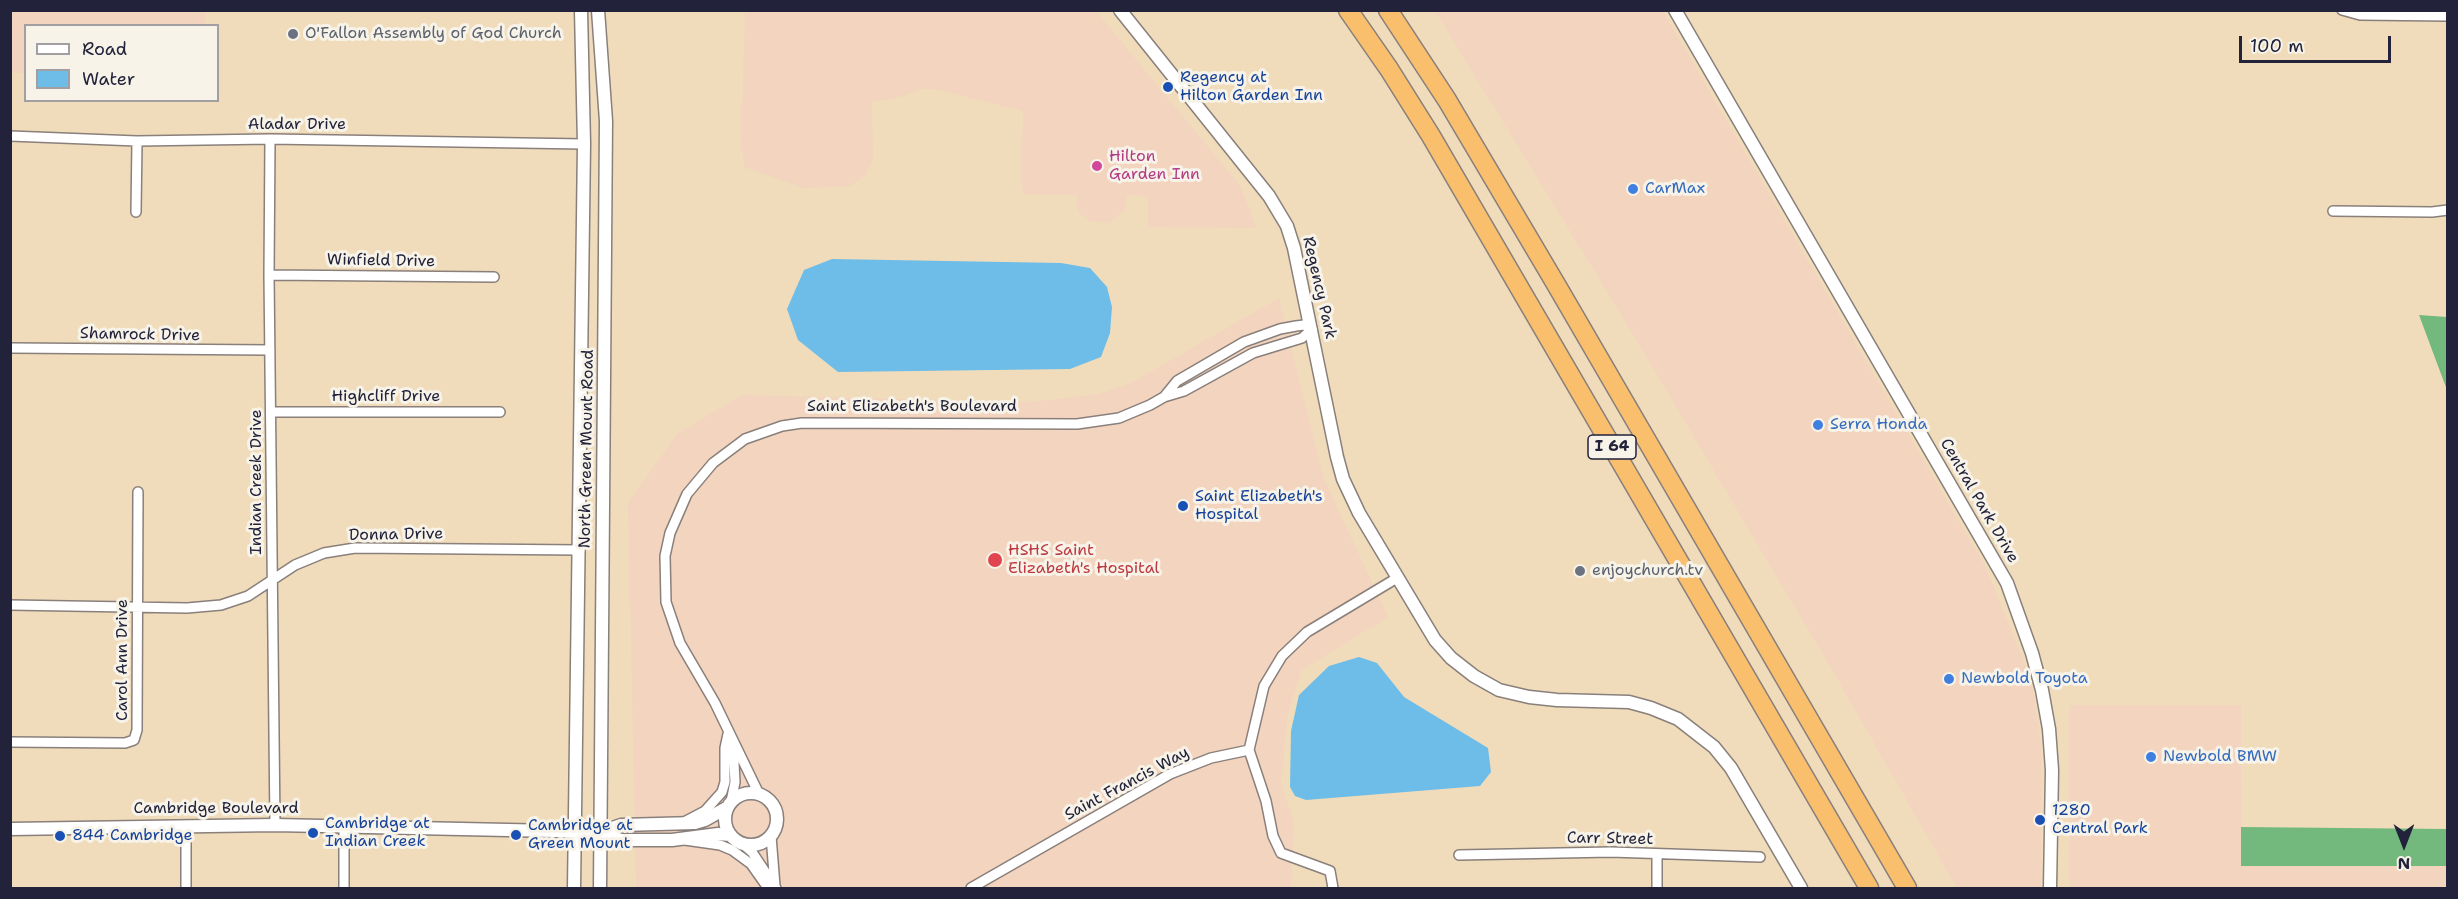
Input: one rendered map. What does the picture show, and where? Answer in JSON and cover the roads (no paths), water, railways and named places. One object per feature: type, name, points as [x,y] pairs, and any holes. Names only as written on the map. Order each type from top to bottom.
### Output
[{"type":"highway","name":"I 64","points":[[1348,10],[1431,136],[1869,888]]},
{"type":"highway","name":"I 64","points":[[1388,10],[1447,100],[1907,888]]},
{"type":"street","name":"North Green Mount Road","points":[[574,888],[584,144],[581,10]]},
{"type":"street","name":"North Green Mount Road","points":[[598,10],[606,121],[600,888]]},
{"type":"street","name":"Regency Park","points":[[1120,10],[1269,196],[1280,213],[1294,248],[1343,479],[1359,513],[1396,578],[1423,622],[1450,658],[1474,676],[1499,690],[1528,697],[1557,700],[1629,702],[1678,719],[1714,747],[1731,768],[1801,888]]},
{"type":"street","name":"Central Park Drive","points":[[1675,10],[2007,584],[2032,653],[2049,729],[2052,770],[2050,888]]},
{"type":"street","points":[[2342,10],[2360,15],[2448,16]]},
{"type":"street","name":"Aladar Drive","points":[[10,136],[137,141],[270,139],[584,144]]},
{"type":"street","name":"Indian Creek Drive","points":[[270,139],[269,274],[275,825]]},
{"type":"street","points":[[136,212],[137,141]]},
{"type":"street","points":[[2332,211],[2432,212],[2448,210]]},
{"type":"street","name":"Winfield Drive","points":[[269,274],[494,277]]},
{"type":"street","name":"Saint Elizabeth's Boulevard","points":[[771,836],[776,826],[777,815],[772,804],[759,794],[715,703],[673,627],[666,602],[665,556],[677,513],[698,478],[729,449],[761,432],[802,423],[1099,422],[1136,412],[1164,397],[1184,391],[1253,353],[1302,338],[1311,329],[1304,325],[1280,329],[1244,342],[1177,381],[1164,397]]},
{"type":"street","name":"Shamrock Drive","points":[[10,348],[270,350]]},
{"type":"street","name":"Highcliff Drive","points":[[272,412],[500,412]]},
{"type":"street","name":"Carol Ann Drive","points":[[10,742],[125,743],[134,740],[137,730],[138,492]]},
{"type":"street","name":"Donna Drive","points":[[10,605],[187,608],[221,605],[248,596],[295,565],[324,553],[355,548],[580,549]]},
{"type":"street","points":[[1333,888],[1330,871],[1281,853],[1273,836],[1266,801],[1249,750],[1264,686],[1282,656],[1314,626],[1396,578]]},
{"type":"street","name":"Saint Elizabeth's Boulevard","points":[[679,825],[705,811],[722,792],[726,782],[725,748],[728,734]]},
{"type":"street","name":"Saint Elizabeth's Boulevard","points":[[730,835],[724,819],[735,782],[733,744]]},
{"type":"street","name":"Saint Francis Way","points":[[971,888],[1170,774],[1211,758],[1249,750]]},
{"type":"street","name":"Saint Elizabeth's Boulevard","points":[[601,832],[621,825],[679,825],[705,820],[741,795],[759,794]]},
{"type":"street","name":"Cambridge Boulevard","points":[[10,829],[344,825],[601,832]]},
{"type":"street","points":[[344,825],[344,888]]},
{"type":"street","points":[[186,826],[186,888]]},
{"type":"street","points":[[601,832],[621,840],[683,840],[720,845],[732,850],[751,864],[773,888]]},
{"type":"street","points":[[683,840],[718,834],[730,835],[752,852],[773,888]]},
{"type":"street","points":[[744,845],[756,845],[771,836],[773,888]]},
{"type":"street","name":"Carr Street","points":[[1459,855],[1611,852],[1760,857]]},
{"type":"street","points":[[1657,855],[1657,888]]},
{"type":"water","points":[[832,259],[1061,263],[1090,268],[1107,287],[1112,307],[1110,333],[1101,357],[1070,369],[838,372],[798,340],[787,309],[804,270]]},
{"type":"water","points":[[1359,657],[1377,663],[1404,697],[1488,748],[1491,772],[1480,786],[1306,800],[1295,796],[1290,787],[1291,731],[1299,695],[1329,666]]},
{"type":"place","name":"O'Fallon Assembly of God Church","points":[[293,34]]},
{"type":"place","name":"Regency at Hilton Garden Inn","points":[[1168,87]]},
{"type":"place","name":"Hilton Garden Inn","points":[[1097,166]]},
{"type":"place","name":"CarMax","points":[[1633,189]]},
{"type":"place","name":"Serra Honda","points":[[1818,425]]},
{"type":"place","name":"Saint Elizabeth's Hospital","points":[[1183,506]]},
{"type":"place","name":"HSHS Saint Elizabeth's Hospital","points":[[995,560]]},
{"type":"place","name":"enjoychurch.tv","points":[[1580,571]]},
{"type":"place","name":"Newbold Toyota","points":[[1949,679]]},
{"type":"place","name":"Newbold BMW","points":[[2151,757]]},
{"type":"place","name":"1280 Central Park","points":[[2040,820]]},
{"type":"place","name":"Cambridge at Indian Creek","points":[[313,833]]},
{"type":"place","name":"Cambridge at Green Mount","points":[[516,835]]},
{"type":"place","name":"844 Cambridge","points":[[60,836]]}]
